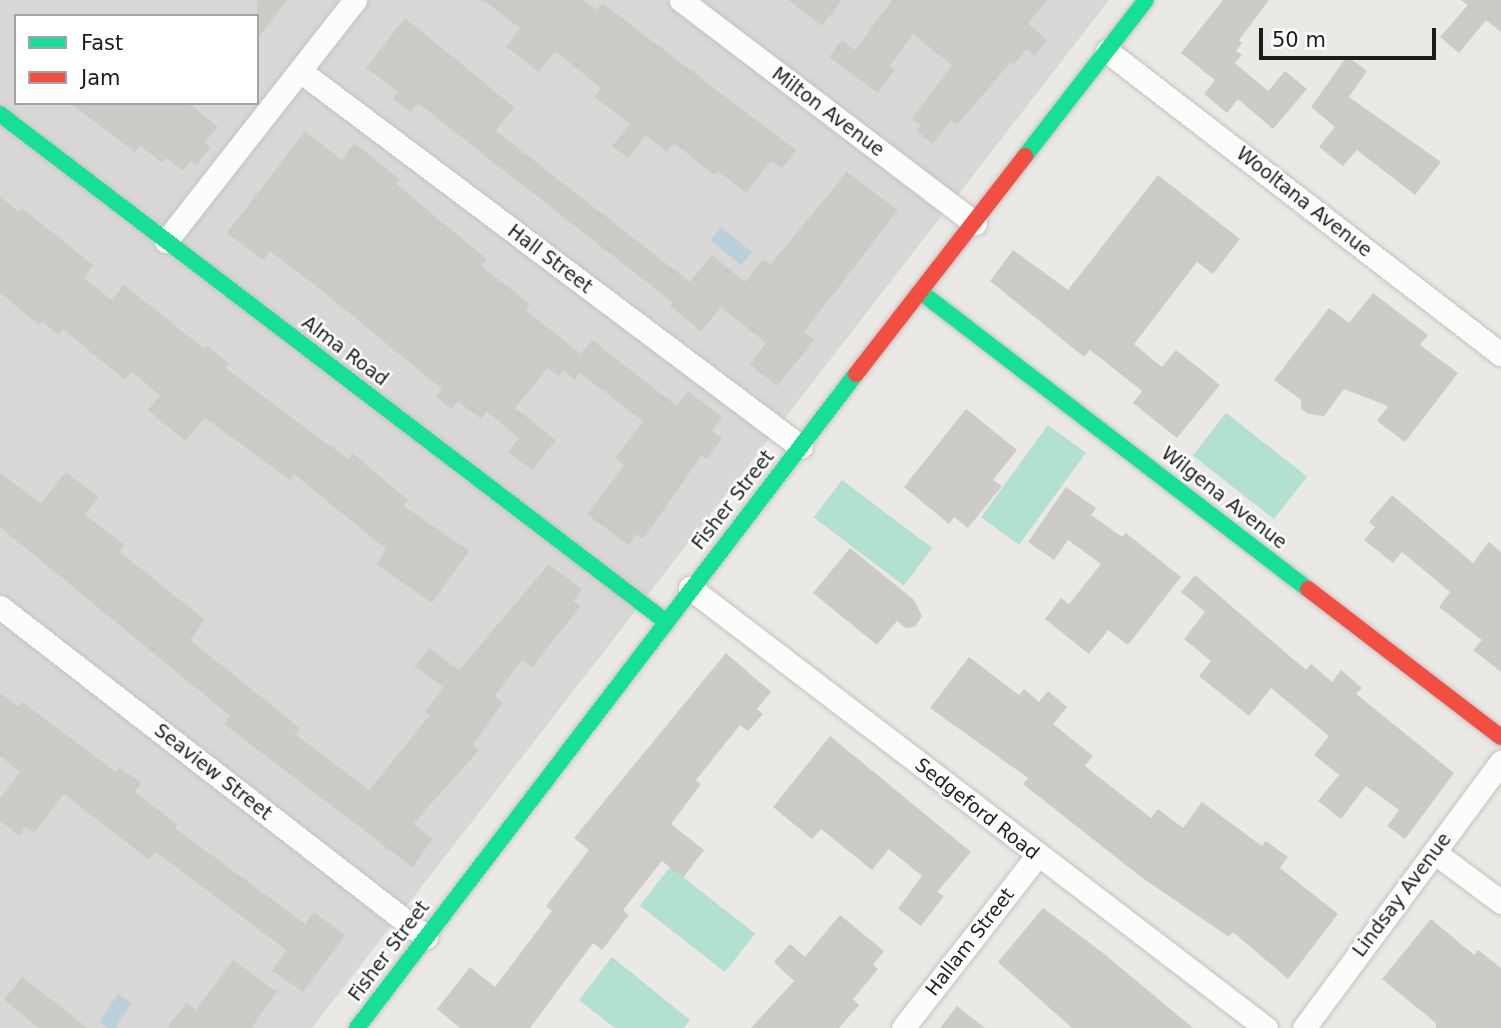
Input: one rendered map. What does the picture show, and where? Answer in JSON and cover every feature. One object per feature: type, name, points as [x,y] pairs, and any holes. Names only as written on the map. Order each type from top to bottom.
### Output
[{"type":"street","points":[[166,241],[355,0]]},
{"type":"street","name":"Milton Avenue","points":[[681,0],[975,223]]},
{"type":"street","name":"Fisher Street","points":[[357,1028],[690,588],[922,293],[1146,0]]},
{"type":"street","name":"Wooltana Avenue","points":[[1107,51],[1501,354]]},
{"type":"street","name":"Hall Street","points":[[300,71],[801,447]]},
{"type":"street","name":"Alma Road","points":[[0,114],[665,621]]},
{"type":"street","name":"Wilgena Avenue","points":[[922,293],[1501,737]]},
{"type":"street","name":"Sedgeford Road","points":[[690,588],[1037,856],[1266,1028]]},
{"type":"street","name":"Seaview Street","points":[[0,607],[426,937]]},
{"type":"street","name":"Lindsay Avenue","points":[[1304,1028],[1501,762]]},
{"type":"street","points":[[1434,852],[1501,902]]},
{"type":"street","name":"Hallam Street","points":[[903,1028],[1037,856]]},
{"type":"shaded area","points":[[0,0],[1109,0],[312,1028],[0,1028]]},
{"type":"green space","points":[[1226,413],[1307,476],[1274,519],[1193,456]]},
{"type":"green space","points":[[1048,425],[1086,453],[1019,545],[981,517]]},
{"type":"green space","points":[[842,480],[932,548],[904,586],[814,518]]},
{"type":"green space","points":[[670,867],[755,933],[725,972],[640,906]]},
{"type":"green space","points":[[612,957],[690,1020],[684,1028],[615,1028],[579,1000]]},
{"type":"water","points":[[721,227],[752,252],[741,265],[710,240]]},
{"type":"water","points":[[118,994],[132,1003],[115,1028],[108,1028],[99,1022]]},
{"type":"building","points":[[257,0],[287,0],[259,37]]},
{"type":"building","points":[[483,0],[583,0],[597,10],[602,3],[796,150],[782,169],[771,161],[746,193],[718,171],[714,175],[674,143],[667,152],[646,135],[628,158],[612,146],[630,124],[594,97],[601,88],[555,51],[539,72],[506,47],[520,28]]},
{"type":"building","points":[[788,0],[842,0],[822,26]]},
{"type":"building","points":[[892,0],[1047,0],[1028,24],[1047,40],[1035,56],[1026,49],[1014,64],[1011,62],[957,125],[951,120],[933,144],[917,131],[921,125],[912,118],[952,65],[913,34],[890,66],[895,70],[878,93],[829,57],[842,40],[855,50]]},
{"type":"building","points":[[1223,0],[1269,0],[1239,40],[1242,43],[1236,51],[1242,55],[1235,63],[1268,91],[1285,71],[1307,89],[1273,129],[1238,99],[1227,113],[1204,94],[1215,80],[1181,53]]},
{"type":"building","points":[[1461,0],[1501,0],[1501,32],[1486,20],[1459,53],[1440,37],[1468,5]]},
{"type":"building","points":[[405,18],[514,107],[496,131],[690,282],[712,255],[745,282],[763,259],[770,265],[847,172],[898,210],[804,332],[814,340],[777,386],[750,364],[766,343],[721,307],[701,331],[670,306],[673,303],[418,103],[411,112],[393,99],[398,92],[366,68]]},
{"type":"building","points":[[1347,56],[1367,71],[1349,97],[1441,162],[1415,195],[1357,150],[1343,166],[1319,147],[1335,127],[1311,107]]},
{"type":"building","points":[[73,105],[191,105],[218,127],[205,142],[210,147],[196,165],[191,161],[183,171],[166,158],[162,163],[140,145],[135,152]]},
{"type":"building","points":[[305,131],[342,160],[354,143],[400,179],[396,184],[487,259],[481,266],[530,304],[526,310],[581,354],[592,340],[677,406],[688,391],[722,417],[712,431],[722,438],[707,459],[702,455],[643,539],[637,534],[628,545],[587,514],[624,465],[615,458],[643,421],[580,373],[575,380],[564,370],[559,376],[548,368],[515,408],[556,440],[532,470],[508,452],[519,438],[487,412],[481,419],[458,401],[451,409],[436,396],[442,389],[321,290],[270,251],[264,260],[227,233]]},
{"type":"building","points":[[1158,175],[1240,239],[1213,274],[1197,262],[1134,344],[1162,367],[1176,350],[1220,385],[1177,438],[1133,403],[1142,391],[1090,350],[1084,357],[990,281],[1013,250],[1068,290]]},
{"type":"building","points":[[0,196],[19,212],[22,208],[93,265],[84,278],[112,300],[124,285],[205,349],[208,346],[229,364],[226,368],[348,459],[352,453],[408,500],[404,506],[469,551],[432,603],[376,564],[386,549],[294,474],[290,480],[205,418],[185,441],[148,410],[160,395],[132,372],[125,380],[63,329],[59,335],[43,322],[39,325],[0,293]]},
{"type":"building","points":[[1373,293],[1428,335],[1420,345],[1458,373],[1405,442],[1377,421],[1388,406],[1344,389],[1324,416],[1309,414],[1301,409],[1301,400],[1274,380],[1329,308],[1349,323]]},
{"type":"building","points":[[966,409],[1017,450],[993,480],[1002,486],[968,528],[954,517],[949,524],[904,487]]},
{"type":"building","points":[[66,472],[99,497],[85,515],[125,545],[120,552],[205,620],[190,640],[300,728],[295,734],[369,790],[430,715],[425,711],[444,687],[415,667],[429,648],[459,670],[549,564],[582,589],[573,601],[580,606],[532,668],[522,660],[494,696],[503,702],[473,745],[479,750],[413,824],[433,839],[412,867],[224,724],[230,716],[0,527],[0,473],[41,503]]},
{"type":"building","points":[[1066,487],[1096,508],[1091,515],[1122,537],[1126,533],[1181,577],[1128,645],[1108,630],[1089,654],[1045,619],[1061,598],[1069,604],[1101,564],[1068,540],[1054,560],[1028,542]]},
{"type":"building","points":[[1392,495],[1473,563],[1489,542],[1501,552],[1501,672],[1473,650],[1482,640],[1439,607],[1450,592],[1402,552],[1393,563],[1364,540],[1375,527],[1369,522]]},
{"type":"building","points":[[850,548],[914,600],[922,616],[915,627],[906,628],[897,621],[877,645],[813,593]]},
{"type":"building","points":[[1195,575],[1306,670],[1311,664],[1332,682],[1341,670],[1362,688],[1356,694],[1454,773],[1405,839],[1387,826],[1399,810],[1366,786],[1341,819],[1318,801],[1339,775],[1314,755],[1329,736],[1271,688],[1249,716],[1199,676],[1211,661],[1184,639],[1205,612],[1181,592]]},
{"type":"building","points":[[726,653],[771,692],[757,709],[763,714],[748,731],[740,725],[696,780],[701,784],[671,824],[704,850],[683,878],[662,861],[623,910],[629,915],[602,950],[593,943],[530,1028],[460,1028],[437,1009],[470,967],[495,987],[552,911],[546,906],[589,850],[574,838]]},
{"type":"building","points":[[969,657],[1019,695],[1024,689],[1039,702],[1048,691],[1067,707],[1053,724],[1093,756],[1085,766],[1151,818],[1158,809],[1183,828],[1202,802],[1262,846],[1266,841],[1288,857],[1280,868],[1338,914],[1288,979],[1233,932],[1229,937],[1141,877],[1023,784],[1028,778],[930,708]]},
{"type":"building","points":[[0,693],[18,707],[22,702],[116,772],[119,767],[141,783],[135,792],[177,825],[175,828],[305,924],[314,912],[345,935],[303,992],[272,971],[286,950],[156,852],[149,860],[64,794],[34,833],[25,827],[19,836],[0,821],[0,798],[20,772],[0,756]]},
{"type":"building","points":[[830,736],[971,852],[937,892],[944,896],[921,926],[898,909],[922,876],[889,849],[872,870],[821,829],[812,839],[773,807]]},
{"type":"building","points":[[1043,908],[1103,953],[1193,1028],[1072,1028],[998,962]]},
{"type":"building","points":[[840,915],[884,951],[873,965],[878,969],[853,999],[859,1005],[839,1028],[751,1028],[794,981],[774,962],[790,944],[805,957]]},
{"type":"building","points":[[1431,919],[1474,955],[1478,950],[1501,968],[1501,1028],[1436,1028],[1436,1023],[1382,979]]},
{"type":"building","points":[[233,960],[277,992],[251,1028],[167,1028],[186,1003],[196,1010]]},
{"type":"building","points":[[22,977],[88,1028],[39,1028],[4,1000]]},
{"type":"building","points":[[957,1006],[985,1028],[940,1028]]},
{"type":"traffic: fast","points":[[1025,156],[1146,0]]},
{"type":"traffic: fast","points":[[0,114],[665,621]]},
{"type":"traffic: fast","points":[[922,293],[1308,589]]},
{"type":"traffic: fast","points":[[357,1028],[856,374]]},
{"type":"traffic: jam","points":[[856,374],[1025,156]]},
{"type":"traffic: jam","points":[[1308,589],[1501,737]]}]
